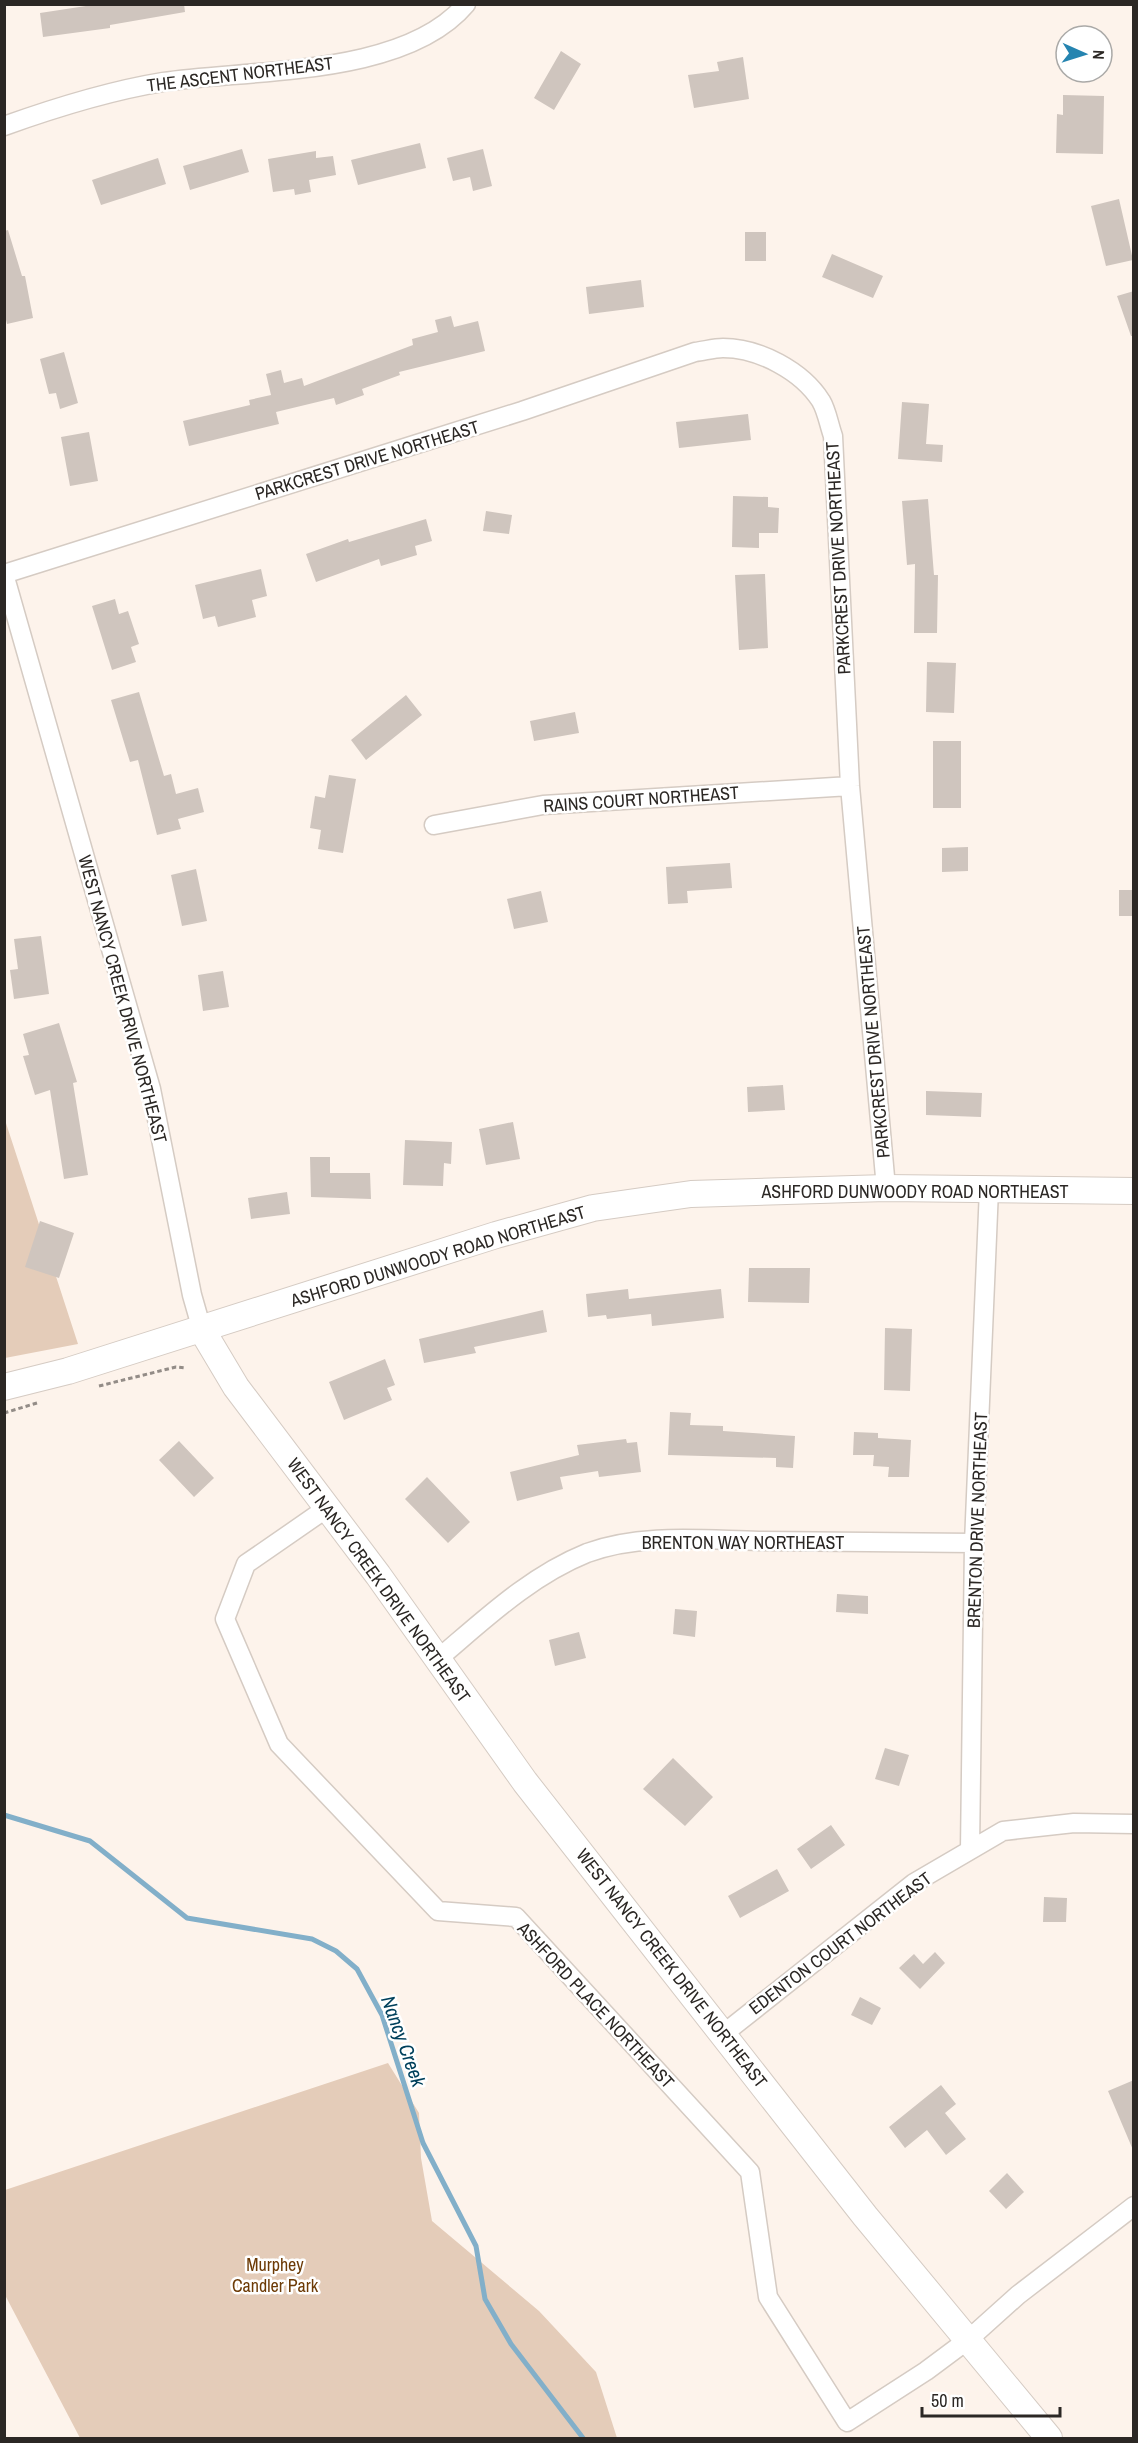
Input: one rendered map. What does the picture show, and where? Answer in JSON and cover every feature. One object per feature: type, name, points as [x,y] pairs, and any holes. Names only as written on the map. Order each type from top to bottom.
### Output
[{"type":"street","name":"THE ASCENT NORTHEAST","points":[[4,126],[105,92],[165,82],[301,69],[408,46],[435,33],[466,4]]},
{"type":"street","name":"PARKCREST DRIVE NORTHEAST","points":[[4,574],[512,415],[695,352],[723,348],[755,355],[782,365],[807,382],[823,403],[833,436],[850,786],[886,1188]]},
{"type":"street","name":"WEST NANCY CREEK DRIVE NORTHEAST","points":[[4,574],[151,1089],[192,1295],[202,1330],[236,1387],[438,1658],[525,1782],[722,2035],[780,2103],[865,2216],[1050,2439]]},
{"type":"street","name":"RAINS COURT NORTHEAST","points":[[434,825],[543,806],[850,786]]},
{"type":"street","name":"ASHFORD DUNWOODY ROAD NORTHEAST","points":[[4,1387],[68,1371],[496,1235],[593,1208],[691,1194],[886,1188],[1134,1191]]},
{"type":"street","name":"BRENTON DRIVE NORTHEAST","points":[[970,1850],[974,1544],[989,1190]]},
{"type":"street","name":"ASHFORD PLACE NORTHEAST","points":[[327,1508],[246,1564],[225,1618],[279,1744],[438,1911],[516,1917],[750,2172],[768,2297],[847,2422],[926,2372],[969,2339]]},
{"type":"street","name":"BRENTON WAY NORTHEAST","points":[[438,1658],[509,1599],[551,1570],[588,1553],[631,1542],[681,1540],[974,1544]]},
{"type":"street","name":"EDENTON COURT NORTHEAST","points":[[722,2035],[914,1883],[1003,1831],[1074,1823],[1134,1824]]},
{"type":"street","points":[[969,2339],[1018,2295],[1134,2206]]},
{"type":"path","points":[[92,1388],[176,1367],[185,1368]]},
{"type":"path","points":[[4,1413],[48,1400]]},
{"type":"green space","points":[[4,1117],[78,1344],[5,1358],[4,1358]]},
{"type":"green space","name":"Murphey Candler Park","points":[[388,2063],[419,2113],[421,2158],[432,2221],[539,2311],[596,2372],[617,2438],[80,2438],[5,2295],[5,2190]]},
{"type":"building","points":[[99,4],[184,4],[185,12],[110,25],[110,28],[43,37],[40,13]]},
{"type":"building","points":[[561,51],[581,64],[554,110],[534,98]]},
{"type":"building","points":[[743,57],[749,99],[694,108],[688,75],[719,71],[717,62]]},
{"type":"building","points":[[1063,95],[1104,96],[1103,154],[1056,153],[1057,114],[1063,115]]},
{"type":"building","points":[[420,143],[426,168],[358,185],[351,160]]},
{"type":"building","points":[[242,149],[249,172],[190,190],[183,166]]},
{"type":"building","points":[[483,149],[492,186],[473,191],[470,177],[453,181],[447,158]]},
{"type":"building","points":[[316,151],[316,158],[333,156],[336,175],[309,180],[311,192],[295,195],[294,189],[273,192],[268,159]]},
{"type":"building","points":[[158,158],[166,184],[101,205],[92,180]]},
{"type":"building","points":[[1119,199],[1133,260],[1106,266],[1091,206]]},
{"type":"building","points":[[8,230],[22,276],[25,276],[33,318],[7,324],[4,311],[4,231]]},
{"type":"building","points":[[745,232],[766,232],[766,261],[745,261]]},
{"type":"building","points":[[832,254],[883,276],[873,298],[822,277]]},
{"type":"building","points":[[641,280],[644,307],[589,314],[586,287]]},
{"type":"building","points":[[1134,291],[1134,336],[1131,336],[1117,296]]},
{"type":"building","points":[[451,316],[454,327],[478,321],[485,351],[399,372],[400,375],[362,389],[364,395],[336,405],[334,398],[276,412],[279,424],[189,446],[183,421],[250,405],[249,400],[271,395],[266,374],[281,370],[284,383],[302,378],[304,386],[413,345],[412,339],[438,332],[435,320]]},
{"type":"building","points":[[64,352],[78,403],[60,409],[56,393],[49,394],[40,359]]},
{"type":"building","points":[[902,402],[929,404],[926,444],[943,445],[942,462],[898,459]]},
{"type":"building","points":[[748,414],[751,440],[679,448],[676,422]]},
{"type":"building","points":[[89,432],[98,481],[70,486],[61,437]]},
{"type":"building","points":[[733,496],[768,497],[768,507],[779,508],[778,533],[759,533],[759,548],[732,547]]},
{"type":"building","points":[[928,499],[934,575],[938,575],[937,633],[914,633],[915,564],[907,565],[902,501]]},
{"type":"building","points":[[486,511],[512,515],[509,534],[483,531]]},
{"type":"building","points":[[426,519],[432,541],[415,546],[417,555],[381,566],[379,559],[316,582],[306,554],[348,539],[349,542]]},
{"type":"building","points":[[261,569],[267,596],[252,600],[256,617],[218,627],[215,616],[203,619],[195,585]]},
{"type":"building","points":[[765,574],[768,648],[739,650],[735,575]]},
{"type":"building","points":[[115,599],[119,614],[128,611],[139,644],[131,647],[136,662],[112,670],[92,606]]},
{"type":"building","points":[[927,662],[956,663],[954,713],[926,712]]},
{"type":"building","points":[[139,692],[164,776],[171,774],[176,794],[198,788],[204,812],[178,819],[181,829],[157,835],[138,760],[130,762],[111,700]]},
{"type":"building","points":[[406,695],[422,715],[366,760],[351,740]]},
{"type":"building","points":[[575,712],[579,733],[534,741],[530,721]]},
{"type":"building","points":[[933,741],[961,741],[961,808],[933,808]]},
{"type":"building","points":[[329,775],[356,779],[343,853],[318,849],[321,830],[310,828],[315,796],[325,798]]},
{"type":"building","points":[[968,847],[968,871],[942,872],[942,848]]},
{"type":"building","points":[[730,863],[732,888],[687,891],[688,903],[668,904],[666,867]]},
{"type":"building","points":[[196,869],[207,921],[182,926],[171,875]]},
{"type":"building","points":[[1119,890],[1134,890],[1134,916],[1119,916]]},
{"type":"building","points":[[541,891],[548,922],[514,929],[507,899]]},
{"type":"building","points":[[41,936],[49,994],[14,999],[10,970],[18,969],[14,939]]},
{"type":"building","points":[[223,971],[229,1007],[203,1011],[198,975]]},
{"type":"building","points":[[59,1023],[77,1082],[73,1083],[88,1175],[64,1179],[50,1090],[35,1095],[23,1056],[29,1055],[23,1034]]},
{"type":"building","points":[[783,1085],[785,1110],[748,1112],[747,1087]]},
{"type":"building","points":[[926,1091],[982,1093],[981,1117],[926,1115]]},
{"type":"building","points":[[513,1122],[520,1159],[486,1165],[479,1129]]},
{"type":"building","points":[[405,1140],[452,1142],[451,1164],[444,1163],[443,1186],[403,1185]]},
{"type":"building","points":[[310,1157],[330,1157],[330,1173],[370,1173],[371,1199],[311,1197]]},
{"type":"building","points":[[287,1192],[290,1214],[251,1219],[248,1198]]},
{"type":"building","points":[[40,1221],[74,1233],[59,1278],[25,1267]]},
{"type":"building","points":[[749,1268],[810,1268],[809,1303],[748,1302]]},
{"type":"building","points":[[628,1289],[629,1299],[721,1289],[724,1318],[652,1326],[651,1314],[607,1319],[606,1315],[588,1317],[586,1294]]},
{"type":"building","points":[[543,1310],[547,1332],[474,1347],[476,1353],[424,1363],[419,1339]]},
{"type":"building","points":[[885,1328],[912,1329],[910,1391],[884,1390]]},
{"type":"building","points":[[385,1359],[395,1385],[387,1388],[392,1400],[344,1420],[329,1382]]},
{"type":"building","points":[[670,1412],[691,1413],[690,1425],[723,1426],[723,1431],[795,1436],[793,1468],[776,1467],[776,1458],[668,1455]]},
{"type":"building","points":[[854,1432],[878,1433],[878,1438],[911,1440],[909,1477],[888,1477],[889,1467],[873,1466],[874,1455],[853,1455]]},
{"type":"building","points":[[626,1439],[627,1443],[637,1442],[641,1472],[599,1477],[598,1471],[560,1477],[563,1489],[517,1501],[510,1472],[579,1455],[577,1445]]},
{"type":"building","points":[[179,1441],[214,1478],[194,1497],[159,1460]]},
{"type":"building","points":[[427,1477],[470,1522],[448,1543],[405,1499]]},
{"type":"building","points":[[837,1594],[868,1596],[868,1614],[836,1612]]},
{"type":"building","points":[[675,1609],[697,1611],[695,1637],[673,1634]]},
{"type":"building","points":[[579,1632],[586,1658],[555,1666],[549,1640]]},
{"type":"building","points":[[885,1748],[909,1755],[899,1786],[875,1779]]},
{"type":"building","points":[[673,1758],[713,1797],[685,1826],[643,1789]]},
{"type":"building","points":[[831,1825],[845,1845],[811,1869],[797,1849]]},
{"type":"building","points":[[777,1869],[789,1891],[740,1918],[728,1896]]},
{"type":"building","points":[[1044,1897],[1067,1898],[1066,1922],[1043,1922]]},
{"type":"building","points":[[935,1952],[945,1963],[920,1989],[899,1968],[914,1954],[923,1964]]},
{"type":"building","points":[[860,1997],[881,2008],[872,2025],[851,2015]]},
{"type":"building","points":[[1134,2080],[1134,2150],[1133,2150],[1108,2091]]},
{"type":"building","points":[[941,2085],[956,2104],[945,2113],[966,2139],[946,2155],[927,2130],[905,2148],[889,2127]]},
{"type":"building","points":[[1007,2173],[1024,2192],[1006,2209],[989,2191]]},
{"type":"waterway","name":"Nancy Creek","points":[[4,1815],[90,1841],[187,1918],[312,1939],[336,1951],[357,1969],[382,2015],[423,2143],[476,2246],[485,2299],[511,2344],[583,2438]]}]
